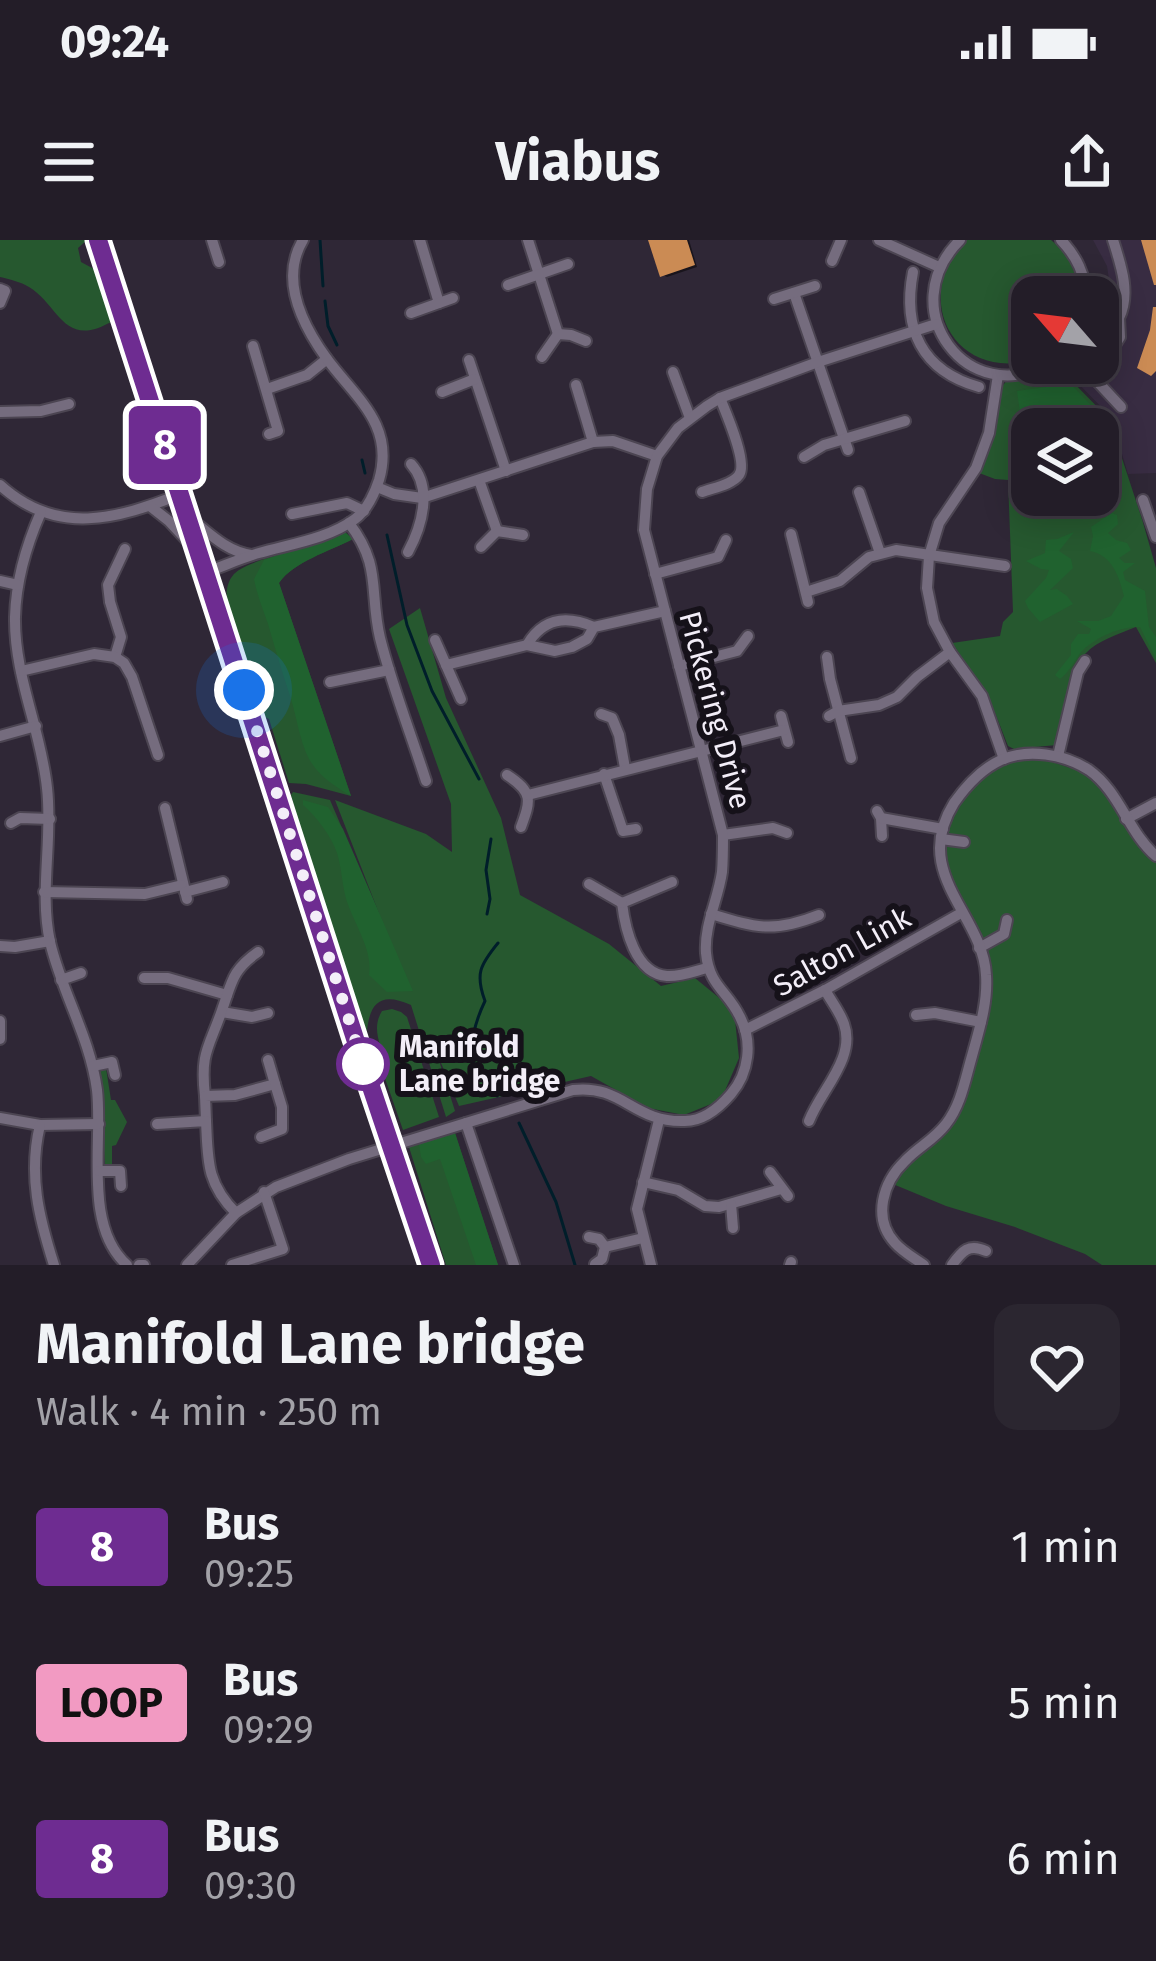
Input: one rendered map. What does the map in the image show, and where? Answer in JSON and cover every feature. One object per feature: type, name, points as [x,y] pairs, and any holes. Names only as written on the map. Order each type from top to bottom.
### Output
[{"type":"street","points":[[98,240],[431,1265]]},
{"type":"street","points":[[212,240],[219,262]]},
{"type":"street","points":[[207,572],[332,532],[364,512],[377,487],[383,465],[375,422],[328,359],[295,299],[293,270],[296,251],[304,240]]},
{"type":"street","points":[[419,240],[439,303]]},
{"type":"street","points":[[528,240],[558,334]]},
{"type":"street","points":[[832,261],[841,240]]},
{"type":"street","points":[[879,240],[939,267]]},
{"type":"street","points":[[960,240],[934,281],[936,324],[958,356],[978,369],[1011,376]]},
{"type":"street","points":[[1113,240],[1125,289],[1119,339]]},
{"type":"street","points":[[1070,243],[1083,276]]},
{"type":"street","points":[[508,285],[568,265]]},
{"type":"street","points":[[913,272],[914,331],[922,350],[955,380],[979,387]]},
{"type":"street","points":[[774,299],[814,286]]},
{"type":"street","points":[[794,293],[846,445]]},
{"type":"street","points":[[411,313],[453,298]]},
{"type":"street","points":[[377,487],[422,497],[593,442],[613,441],[657,456],[678,428],[720,398],[936,324]]},
{"type":"street","points":[[558,334],[586,341]]},
{"type":"street","points":[[542,357],[558,334]]},
{"type":"street","points":[[253,346],[278,431],[269,434]]},
{"type":"street","points":[[267,388],[307,375],[328,359]]},
{"type":"street","points":[[469,360],[506,471]]},
{"type":"street","points":[[674,372],[691,418]]},
{"type":"street","points":[[998,374],[989,433],[976,468],[939,523],[929,556],[927,588],[934,622],[982,696],[1004,759]]},
{"type":"street","points":[[442,392],[476,380]]},
{"type":"street","points":[[576,384],[593,442]]},
{"type":"street","points":[[1099,384],[1121,407]]},
{"type":"street","points":[[702,492],[732,481],[740,475],[743,463],[720,398]]},
{"type":"street","points":[[1,408],[41,411],[69,404]]},
{"type":"street","points":[[803,457],[824,445],[846,445],[905,421]]},
{"type":"street","name":"Pickering Drive","points":[[657,456],[647,489],[644,530],[723,835],[722,872],[705,939],[707,968]]},
{"type":"street","points":[[407,552],[422,518],[419,473],[410,464]]},
{"type":"street","points":[[710,473],[716,487]]},
{"type":"street","points":[[479,481],[497,531]]},
{"type":"street","points":[[0,484],[16,500],[67,518],[115,517],[182,494]]},
{"type":"street","points":[[859,492],[860,511],[880,553]]},
{"type":"street","points":[[1143,500],[1156,536]]},
{"type":"street","points":[[292,514],[346,503],[364,512]]},
{"type":"street","points":[[150,506],[170,520],[201,556]]},
{"type":"street","points":[[40,512],[18,585],[16,643],[44,758],[50,819],[44,892],[50,941],[93,1066],[104,1230],[128,1265]]},
{"type":"street","points":[[188,517],[236,552],[252,555]]},
{"type":"street","points":[[349,523],[364,542],[374,570],[379,633],[426,781]]},
{"type":"street","points":[[497,531],[524,535]]},
{"type":"street","points":[[481,547],[497,531]]},
{"type":"street","points":[[655,574],[718,557],[726,540]]},
{"type":"street","points":[[808,543],[793,541],[807,597],[840,581],[869,557],[896,550],[990,571],[1006,566]]},
{"type":"street","points":[[115,657],[121,637],[108,585],[125,550]]},
{"type":"street","points":[[0,581],[18,585]]},
{"type":"street","points":[[526,645],[542,626],[556,621],[568,619],[593,627],[665,611]]},
{"type":"street","points":[[446,665],[526,645],[555,651],[572,647],[587,639],[593,627]]},
{"type":"street","points":[[679,666],[737,651],[748,636]]},
{"type":"street","points":[[435,640],[461,699]]},
{"type":"street","points":[[834,714],[897,697],[950,652]]},
{"type":"street","points":[[21,671],[94,653],[115,657],[132,677],[158,754]]},
{"type":"street","points":[[842,656],[824,657],[834,714],[851,758]]},
{"type":"street","points":[[1058,756],[1078,672],[1085,661]]},
{"type":"street","points":[[337,677],[389,670]]},
{"type":"street","points":[[601,714],[612,718],[625,768]]},
{"type":"street","points":[[130,718],[145,715]]},
{"type":"street","points":[[528,795],[625,768],[786,736],[782,716]]},
{"type":"street","points":[[0,736],[36,726]]},
{"type":"street","points":[[924,1265],[887,1232],[882,1214],[884,1190],[900,1165],[950,1120],[981,1022],[987,982],[979,948],[941,866],[942,834],[950,811],[963,790],[1004,759],[1028,754],[1058,756],[1101,779],[1142,844],[1156,856]]},
{"type":"street","points":[[401,763],[418,756]]},
{"type":"street","points":[[604,774],[623,832],[636,829]]},
{"type":"street","points":[[507,775],[528,795],[529,806],[520,827]]},
{"type":"street","points":[[1126,819],[1156,803]]},
{"type":"street","points":[[165,808],[184,892]]},
{"type":"street","points":[[882,836],[879,814],[964,842]]},
{"type":"street","points":[[11,824],[20,818],[50,819]]},
{"type":"street","points":[[169,830],[183,826]]},
{"type":"street","points":[[723,835],[773,828],[787,833]]},
{"type":"street","points":[[44,892],[184,892],[223,882]]},
{"type":"street","points":[[591,890],[622,903],[663,894],[673,882]]},
{"type":"street","points":[[187,1265],[236,1213],[264,1192],[350,1159],[573,1090],[594,1087],[614,1094],[637,1112],[658,1120],[690,1122],[717,1110],[745,1070],[748,1052],[740,1015],[707,968],[670,976],[645,964],[626,932],[622,903]]},
{"type":"street","name":"Salton Link","points":[[745,1030],[961,913]]},
{"type":"street","points":[[711,914],[788,933],[819,915]]},
{"type":"street","points":[[979,948],[1004,934],[1007,920]]},
{"type":"street","points":[[0,946],[50,941]]},
{"type":"street","points":[[236,1213],[209,1175],[202,1072],[206,1047],[233,976],[258,952]]},
{"type":"street","points":[[61,980],[82,973]]},
{"type":"street","points":[[152,983],[168,978],[227,995]]},
{"type":"street","points":[[808,1112],[844,1060],[847,1042],[844,1024],[824,990]]},
{"type":"street","points":[[916,1015],[936,1007],[981,1022]]},
{"type":"street","points":[[222,1012],[252,1017],[268,1013]]},
{"type":"street","points":[[0,1021],[0,1038],[18,1037]]},
{"type":"street","points":[[261,1137],[282,1129],[282,1107],[268,1060]]},
{"type":"street","points":[[93,1066],[112,1063],[115,1076]]},
{"type":"street","points":[[205,1096],[235,1095],[275,1084]]},
{"type":"street","points":[[0,1118],[40,1125],[99,1124]]},
{"type":"street","points":[[651,1265],[637,1209],[658,1120]]},
{"type":"street","points":[[157,1124],[206,1121]]},
{"type":"street","points":[[466,1124],[514,1265]]},
{"type":"street","points":[[40,1125],[33,1181],[54,1265]]},
{"type":"street","points":[[99,1171],[120,1172],[121,1186]]},
{"type":"street","points":[[643,1182],[678,1190],[705,1206],[731,1204],[784,1192],[770,1172]]},
{"type":"street","points":[[232,1265],[283,1249],[264,1192]]},
{"type":"street","points":[[731,1204],[733,1228]]},
{"type":"street","points":[[589,1238],[599,1239],[604,1247],[602,1259],[595,1264]]},
{"type":"street","points":[[604,1247],[643,1238]]},
{"type":"street","points":[[952,1265],[969,1248],[986,1251]]},
{"type":"shaded area","points":[[1093,240],[1156,240],[1156,473],[1128,474],[1119,444],[1119,408],[1102,408],[1079,384],[1119,384],[1119,276],[1109,276]]},
{"type":"green space","points":[[0,240],[87,240],[78,248],[81,262],[94,269],[114,320],[84,331],[64,322],[29,287],[0,277]]},
{"type":"green space","points":[[967,240],[1051,240],[1076,276],[1011,276],[1011,362],[1004,363],[981,358],[948,329],[942,285],[950,262]]},
{"type":"green space","points":[[1009,378],[1011,384],[1075,384],[1098,408],[1011,408],[1011,516],[1119,516],[1119,449],[1156,568],[1156,663],[1136,627],[1096,645],[1075,671],[1057,745],[1014,749],[1008,746],[988,695],[952,643],[1000,636],[1003,622],[1013,612],[1008,480],[979,473],[999,390]]},
{"type":"green space","points":[[1071,384],[1094,408],[1019,408],[1017,391]]},
{"type":"green space","points":[[1108,516],[1117,516],[1118,524],[1108,533],[1131,550],[1119,558],[1135,563],[1123,572],[1125,580],[1145,591],[1156,659],[1140,627],[1126,628],[1091,644],[1060,679],[1055,675],[1071,655],[1071,644],[1078,634],[1089,634],[1091,629],[1077,621],[1111,616],[1124,596],[1109,562],[1090,551],[1091,527]]},
{"type":"green space","points":[[344,531],[353,539],[303,563],[279,583],[351,796],[322,776],[306,751],[254,579],[264,560]]},
{"type":"green space","points":[[1074,532],[1059,551],[1071,559],[1073,568],[1050,590],[1057,589],[1073,604],[1040,622],[1025,601],[1049,570],[1026,561],[1045,553],[1046,540]]},
{"type":"green space","points":[[353,539],[303,563],[279,583],[351,796],[289,783],[227,594],[234,574],[256,562]]},
{"type":"green space","points":[[420,608],[446,698],[501,818],[520,895],[609,944],[661,986],[695,978],[734,1010],[739,1058],[721,1100],[684,1115],[648,1108],[591,1076],[459,1106],[436,1051],[455,1111],[446,1117],[411,1005],[392,999],[379,1002],[367,1031],[294,823],[298,822],[291,795],[330,800],[382,921],[335,800],[426,834],[452,852],[451,804],[389,629]]},
{"type":"green space","points":[[1028,754],[1092,775],[1125,825],[1156,849],[1156,1265],[1102,1265],[1085,1254],[888,1182],[948,1128],[985,1032],[983,960],[942,866],[953,811],[982,772]]},
{"type":"green space","points":[[303,800],[328,807],[343,829],[413,991],[387,992],[369,975],[337,853]]},
{"type":"green space","points":[[392,1009],[407,1017],[439,1117],[403,1130],[380,1064],[385,1062],[377,1024],[382,1011]]},
{"type":"green space","points":[[106,1068],[111,1100],[127,1122],[112,1146],[112,1166],[105,1166],[99,1069]]},
{"type":"green space","points":[[455,1133],[498,1265],[446,1265],[409,1147]]},
{"type":"green space","points":[[455,1133],[498,1265],[476,1265],[440,1159],[426,1164],[421,1157],[419,1144]]},
{"type":"building","points":[[648,240],[687,240],[695,265],[660,277]]},
{"type":"building","points":[[1141,240],[1156,240],[1156,285],[1154,285]]},
{"type":"building","points":[[1153,307],[1156,371],[1151,376],[1137,368]]},
{"type":"waterway","points":[[320,240],[323,286]]},
{"type":"waterway","points":[[325,301],[328,326],[337,345]]},
{"type":"waterway","points":[[362,460],[365,473]]},
{"type":"waterway","points":[[387,535],[407,625],[432,691],[479,779]]},
{"type":"waterway","points":[[487,914],[491,839]]},
{"type":"waterway","points":[[497,1096],[477,1072],[472,1049],[485,1001],[481,970],[498,943]]},
{"type":"waterway","points":[[519,1123],[556,1202],[575,1265]]},
{"type":"bus line","name":"8","points":[[98,240],[431,1265]]},
{"type":"place","name":"Manifold Lane bridge","points":[[363,1064]]},
{"type":"route","points":[[244,690],[363,1064]]}]
